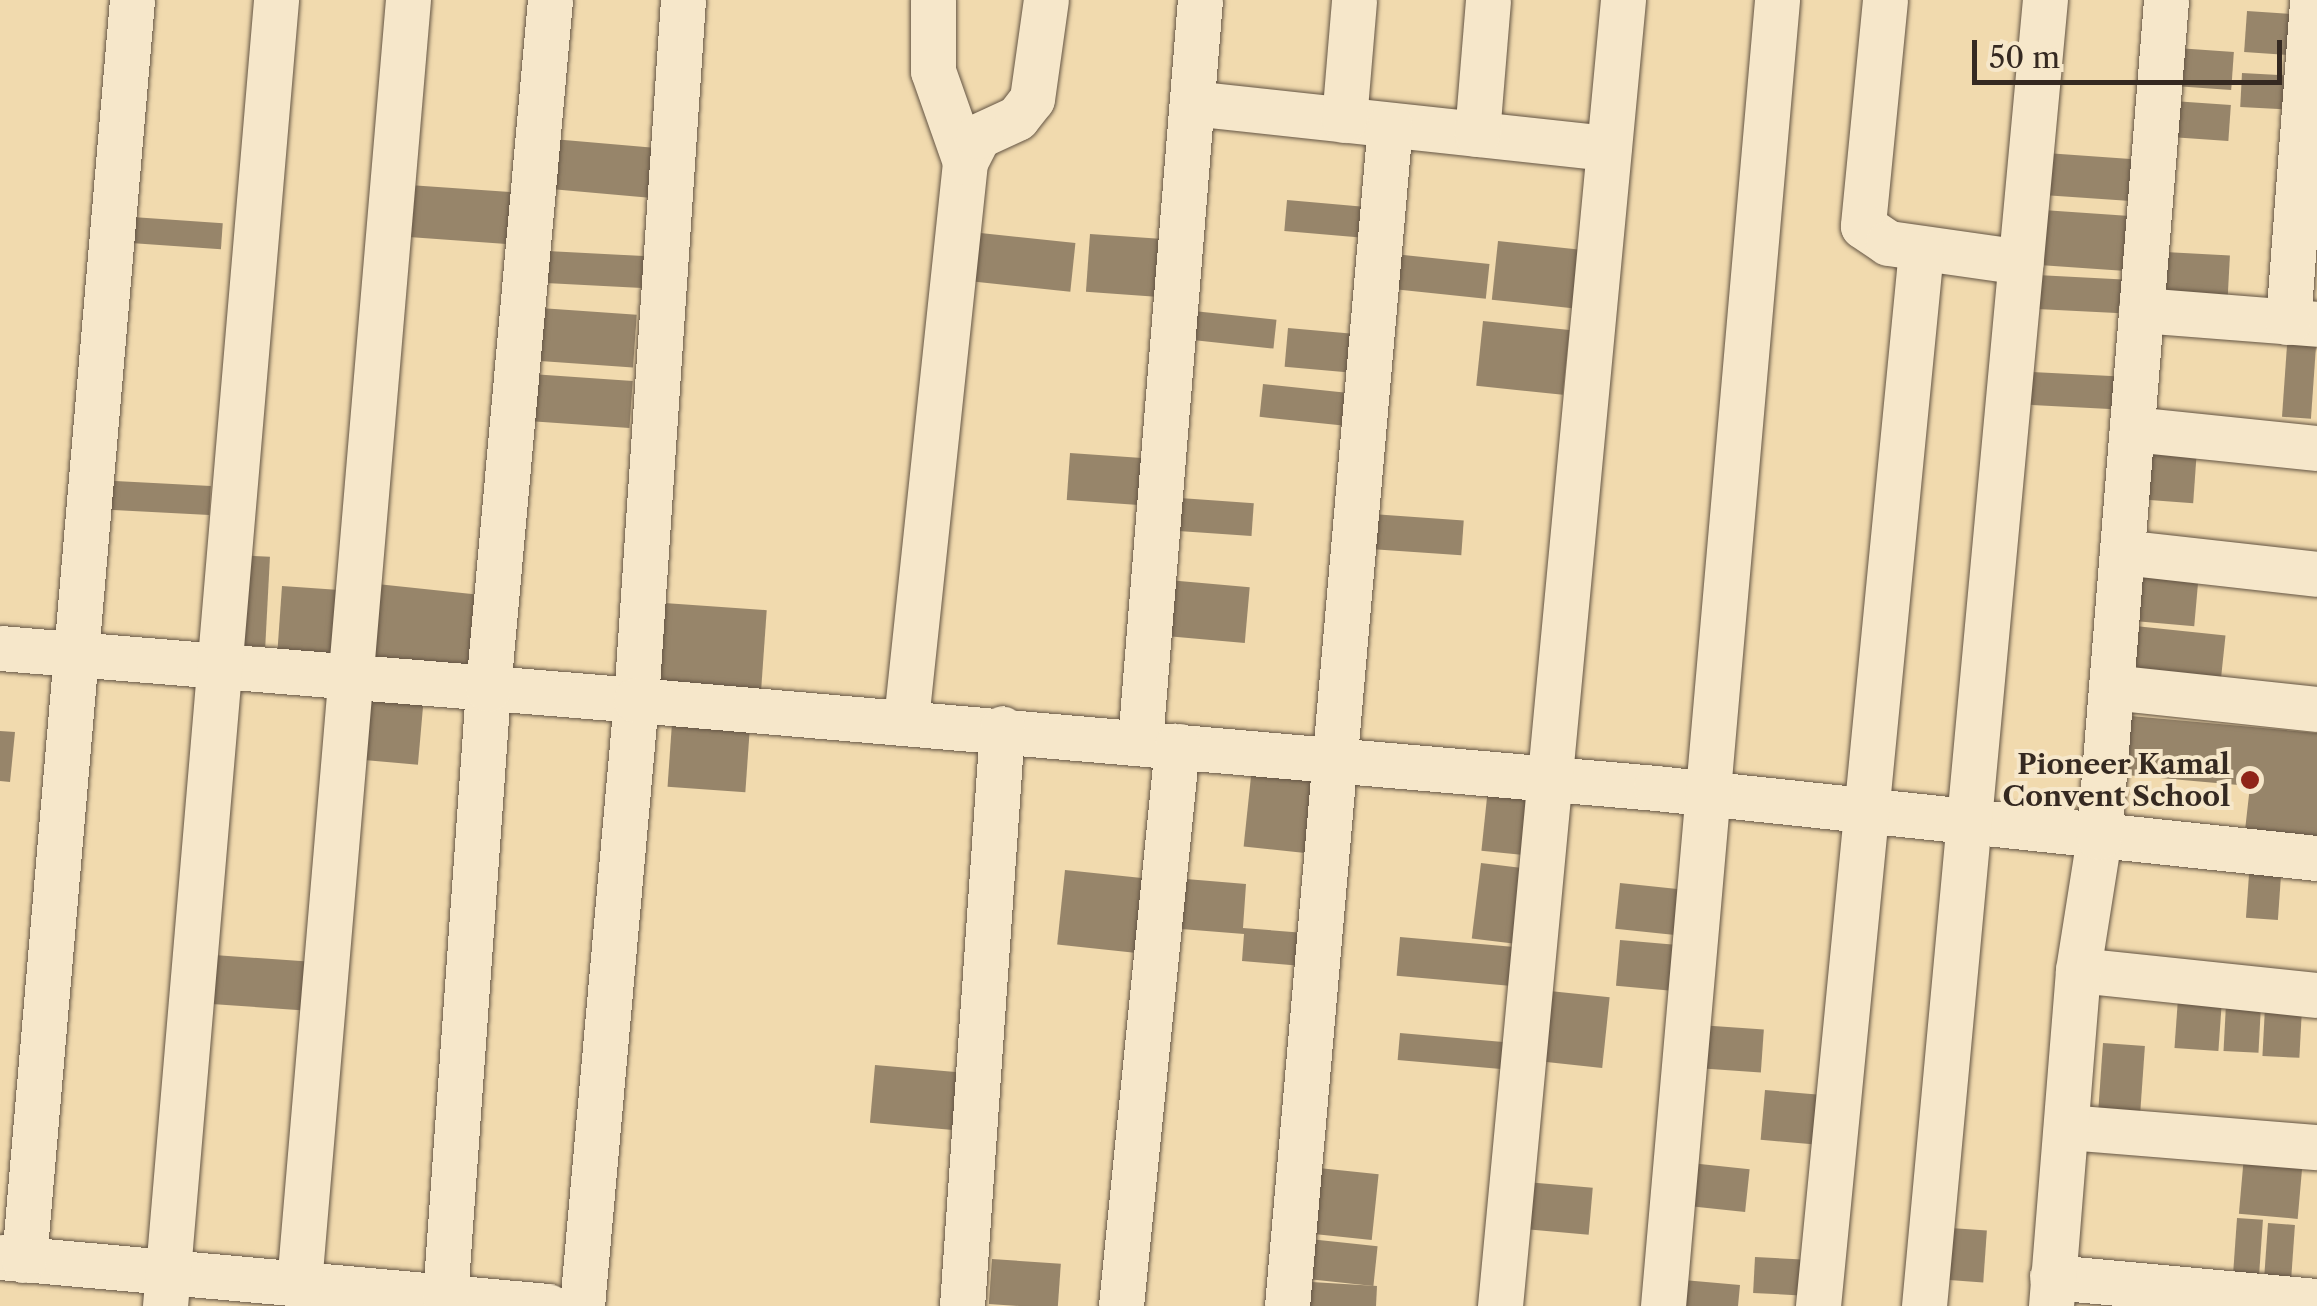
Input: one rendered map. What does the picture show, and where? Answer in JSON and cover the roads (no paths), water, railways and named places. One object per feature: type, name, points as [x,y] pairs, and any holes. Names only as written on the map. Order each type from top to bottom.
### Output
[{"type":"street","points":[[132,0],[74,654],[12,1258],[167,1289],[299,1284],[548,1306]]},
{"type":"street","points":[[167,1289],[216,667],[276,0]]},
{"type":"street","points":[[299,1284],[408,0]]},
{"type":"street","points":[[445,1297],[488,689],[550,0]]},
{"type":"street","points":[[582,1306],[636,700],[683,0]]},
{"type":"street","points":[[933,0],[932,71],[966,162]]},
{"type":"street","points":[[906,720],[966,162],[978,136],[1017,118],[1032,99],[1046,0]]},
{"type":"street","points":[[1121,1306],[1159,744],[1200,0]]},
{"type":"street","points":[[1344,120],[1354,0]]},
{"type":"street","points":[[1477,134],[1488,0]]},
{"type":"street","points":[[1500,1306],[1623,0]]},
{"type":"street","points":[[1663,1306],[1777,0]]},
{"type":"street","points":[[1886,0],[1862,226],[1888,243],[2021,262]]},
{"type":"street","points":[[1924,1306],[2045,0]]},
{"type":"street","points":[[2166,0],[2100,837],[2078,970],[2052,1292],[2317,1301]]},
{"type":"street","points":[[2141,310],[2303,323],[2312,0]]},
{"type":"street","points":[[1192,104],[1609,148]]},
{"type":"street","points":[[1287,1306],[1390,124]]},
{"type":"street","points":[[1818,1306],[1921,250]]},
{"type":"street","points":[[2132,429],[2317,448]]},
{"type":"street","points":[[2122,552],[2317,574]]},
{"type":"street","points":[[0,648],[1002,728],[1548,778],[2317,858]]},
{"type":"street","points":[[2111,687],[2317,709]]},
{"type":"street","points":[[962,1306],[1002,728]]},
{"type":"street","points":[[2078,970],[2317,995]]},
{"type":"street","points":[[2066,1126],[2317,1146]]},
{"type":"place","name":"Pioneer Kamal Convent School","points":[[2250,780]]}]
